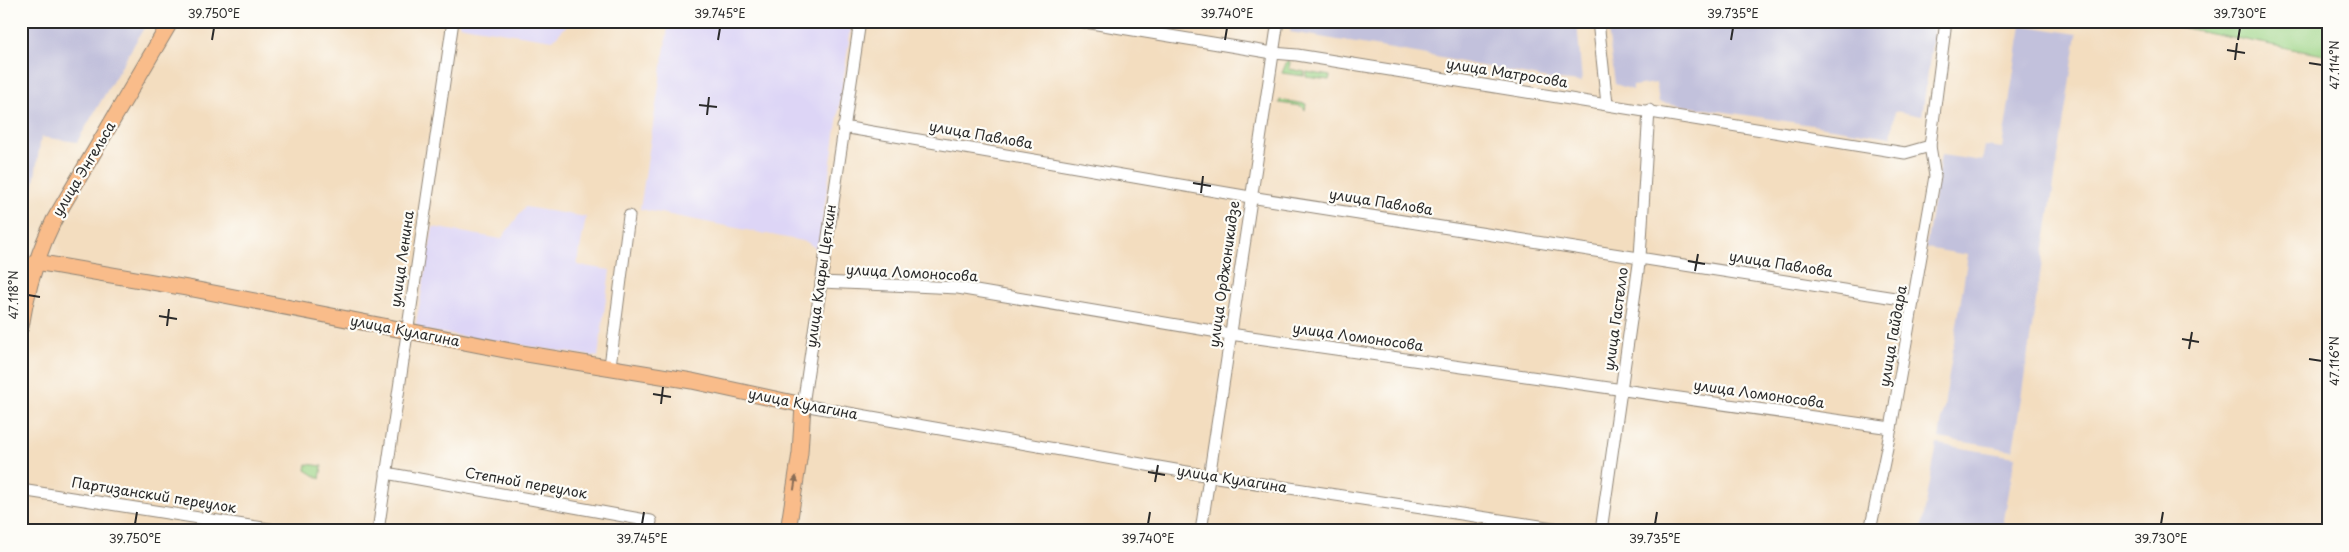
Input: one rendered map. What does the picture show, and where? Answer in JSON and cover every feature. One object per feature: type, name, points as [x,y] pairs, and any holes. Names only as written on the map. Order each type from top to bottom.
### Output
[{"type":"main road","name":"улица Энгельса","points":[[21,327],[29,285],[36,262],[54,220],[171,21]]},
{"type":"main road","name":"улица Кулагина","points":[[36,262],[193,289],[521,353],[610,366],[803,405]]},
{"type":"main road","name":"улица Клары Цеткин","points":[[788,531],[800,453],[803,405]]},
{"type":"street","name":"улица Ленина","points":[[378,531],[453,21]]},
{"type":"street","name":"улица Клары Цеткин","points":[[803,405],[860,21]]},
{"type":"street","name":"улица Матросова","points":[[1079,21],[1273,54],[1303,56],[1649,110],[1905,153],[1930,146]]},
{"type":"street","name":"улица Орджоникидзе","points":[[1201,531],[1278,21]]},
{"type":"street","points":[[1598,21],[1607,104]]},
{"type":"street","name":"улица Гайдара","points":[[1870,531],[1891,428],[1936,176],[1930,146],[1946,21]]},
{"type":"street","name":"улица Гастелло","points":[[1601,531],[1640,257],[1649,110]]},
{"type":"street","name":"улица Павлова","points":[[843,127],[1250,197],[1914,301]]},
{"type":"street","points":[[610,366],[628,216]]},
{"type":"street","name":"улица Ломоносова","points":[[821,282],[958,288],[1230,334],[1891,428]]},
{"type":"street","name":"улица Кулагина","points":[[803,405],[1210,476],[1573,531]]},
{"type":"street","name":"Степной переулок","points":[[386,473],[651,521],[649,531]]},
{"type":"street","name":"Партизанский переулок","points":[[21,490],[282,531]]},
{"type":"shaded area","points":[[21,21],[148,21],[77,142],[41,137],[28,223],[21,223]]},
{"type":"shaded area","points":[[459,21],[571,21],[553,40],[459,25]]},
{"type":"shaded area","points":[[669,21],[852,21],[818,250],[807,242],[640,209]]},
{"type":"shaded area","points":[[1292,21],[1577,21],[1582,82],[1548,79],[1416,53],[1290,32]]},
{"type":"shaded area","points":[[1607,21],[1935,21],[1922,116],[1895,111],[1891,137],[1659,102],[1656,83],[1633,86],[1633,90],[1615,84]]},
{"type":"shaded area","points":[[2021,25],[2077,34],[2013,450],[1939,438],[1968,255],[1926,248],[1941,155],[1982,161],[1985,146],[2002,148]]},
{"type":"shaded area","points":[[525,207],[586,217],[577,265],[610,270],[598,357],[415,329],[433,227],[501,239]]},
{"type":"shaded area","points":[[1937,444],[2015,457],[2002,531],[1921,531]]},
{"type":"green space","points":[[2328,21],[2328,56],[2154,22]]},
{"type":"green space","points":[[1287,61],[1290,61],[1289,69],[1305,72],[1304,76],[1282,73]]},
{"type":"green space","points":[[1307,72],[1330,76],[1329,80],[1306,77]]},
{"type":"green space","points":[[1280,100],[1306,104],[1305,110],[1301,106],[1279,103]]},
{"type":"green space","points":[[307,464],[322,466],[320,479],[306,470]]},
{"type":"railway","points":[[1878,21],[1879,28]]}]
